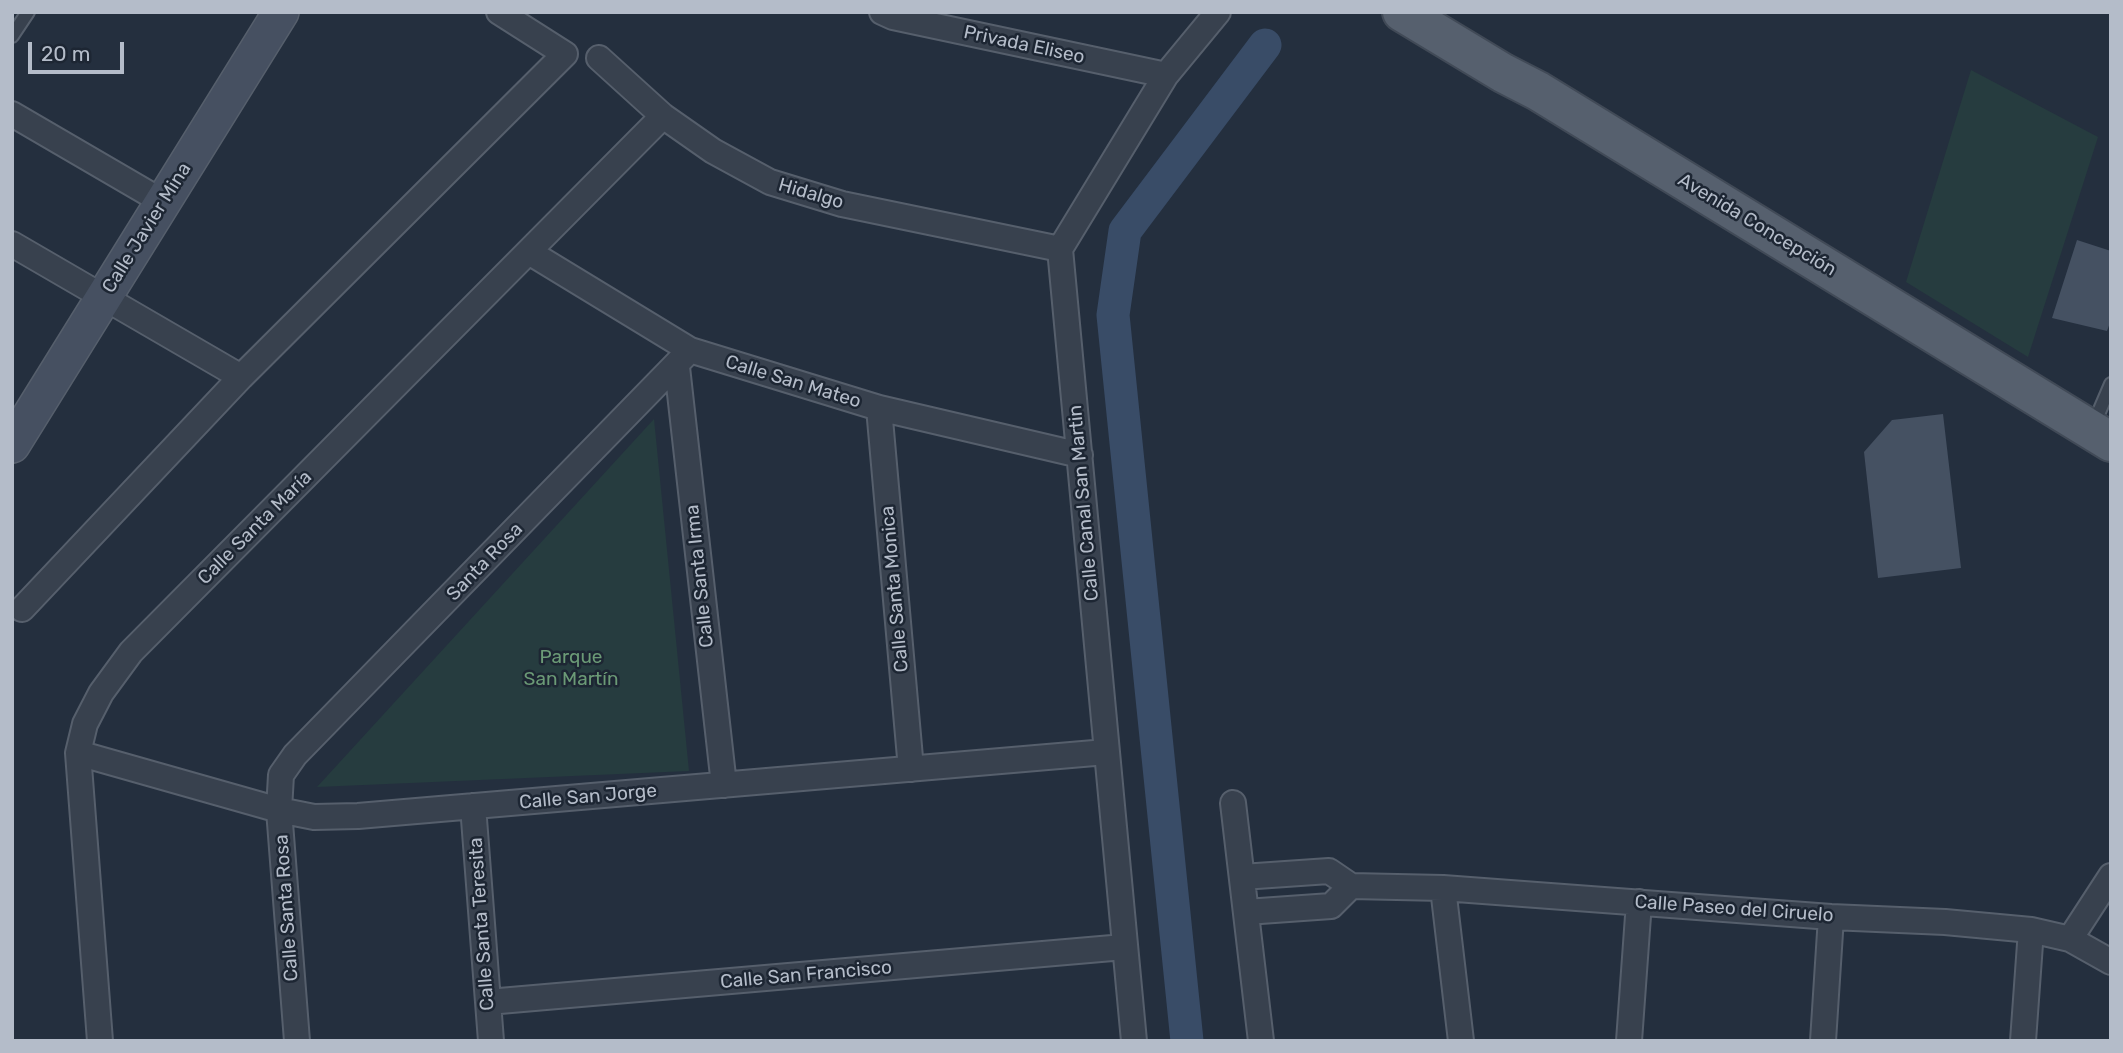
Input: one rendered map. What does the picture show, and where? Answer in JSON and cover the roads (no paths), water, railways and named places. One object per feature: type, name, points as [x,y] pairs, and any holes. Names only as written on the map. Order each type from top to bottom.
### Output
[{"type":"main road","name":"Calle Javier Mina","points":[[12,445],[281,12]]},
{"type":"main road","name":"Avenida Concepción","points":[[1402,12],[1503,73],[1538,90],[2101,435]]},
{"type":"street","points":[[22,609],[241,377],[565,54],[499,12]]},
{"type":"street","name":"Privada Eliseo","points":[[882,12],[893,17],[1166,75]]},
{"type":"street","points":[[1060,249],[1166,75],[1218,12]]},
{"type":"street","name":"Hidalgo","points":[[599,58],[663,116],[713,151],[770,182],[842,204],[1060,249]]},
{"type":"street","points":[[12,114],[163,202]]},
{"type":"street","name":"Calle Santa María","points":[[100,1041],[78,753],[85,724],[101,693],[131,652],[663,116]]},
{"type":"street","points":[[12,244],[241,377]]},
{"type":"street","name":"Calle Canal San Martin","points":[[1060,249],[1134,1041]]},
{"type":"street","name":"Calle San Mateo","points":[[529,252],[684,359],[1080,455]]},
{"type":"street","name":"Santa Rosa","points":[[281,775],[295,755],[684,359]]},
{"type":"street","name":"Calle Santa Irma","points":[[684,359],[724,785]]},
{"type":"street","name":"Calle Santa Monica","points":[[879,408],[911,769]]},
{"type":"street","name":"Calle San Jorge","points":[[78,753],[279,810],[314,817],[358,817],[1106,752]]},
{"type":"street","name":"Calle Santa Rosa","points":[[281,775],[279,810],[297,1041]]},
{"type":"street","points":[[1233,803],[1261,1041]]},
{"type":"street","name":"Calle Santa Teresita","points":[[473,806],[491,1041]]},
{"type":"street","name":"Calle Paseo del Ciruelo","points":[[1242,877],[1329,871],[1351,886],[1443,888],[1945,922],[2031,930],[2070,939],[2108,954]]},
{"type":"street","points":[[2070,939],[2111,876]]},
{"type":"street","points":[[1246,912],[1331,906],[1351,886]]},
{"type":"street","points":[[1443,888],[1461,1041]]},
{"type":"street","points":[[1629,1041],[1639,902]]},
{"type":"street","points":[[1823,1041],[1830,916]]},
{"type":"street","points":[[2023,1041],[2031,930]]},
{"type":"street","name":"Calle San Francisco","points":[[488,1002],[1124,947]]},
{"type":"lane","points":[[12,36],[27,12]]},
{"type":"lane","points":[[2101,435],[2111,384]]},
{"type":"waterway","points":[[1187,1041],[1113,315],[1125,231],[1265,45]]},
{"type":"park label","name":"Parque San Martín","points":[[571,669]]}]
